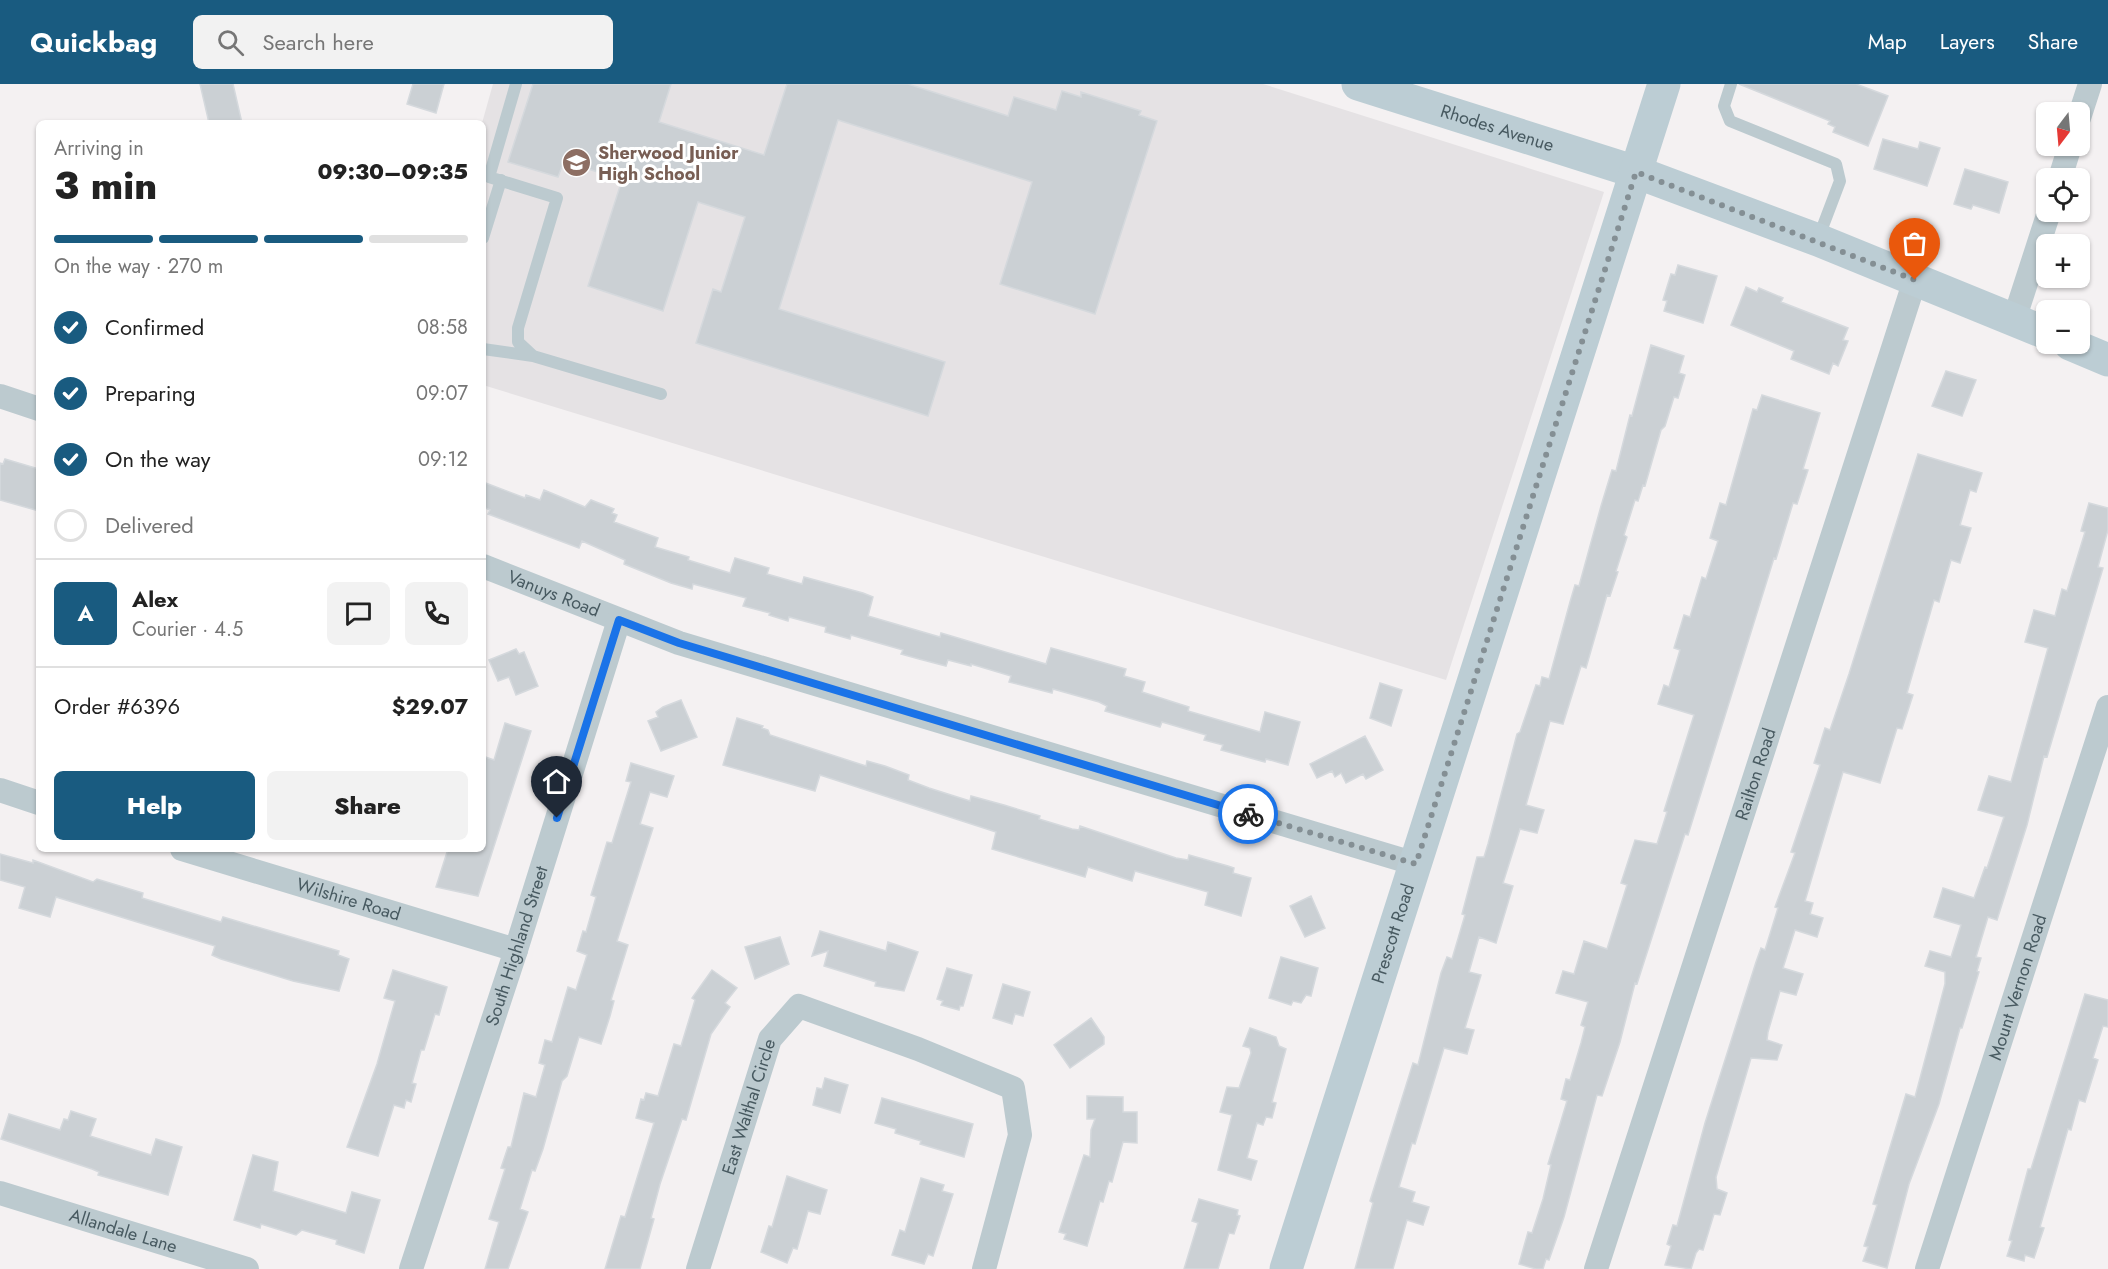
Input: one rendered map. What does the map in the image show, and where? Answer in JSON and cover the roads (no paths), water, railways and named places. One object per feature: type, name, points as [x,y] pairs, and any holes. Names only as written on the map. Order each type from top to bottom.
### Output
[{"type":"main road","name":"Rhodes Avenue","points":[[1358,84],[1636,172],[1818,240],[2036,329]]},
{"type":"main road","name":"Prescott Road","points":[[1286,1269],[1664,84]]},
{"type":"main road","points":[[2090,352],[2108,360]]},
{"type":"street","points":[[2084,102],[2090,84]]},
{"type":"street","points":[[2014,320],[2046,222]]},
{"type":"street","name":"Railton Road","points":[[1596,1269],[1915,280]]},
{"type":"street","points":[[0,396],[36,408]]},
{"type":"street","name":"Vanuys Road","points":[[486,567],[679,643],[1416,864]]},
{"type":"street","name":"South Highland Street","points":[[411,1269],[516,950],[619,620]]},
{"type":"street","name":"Mount Vernon Road","points":[[1927,1269],[2108,707]]},
{"type":"street","points":[[0,790],[36,802]]},
{"type":"street","name":"Wilshire Road","points":[[202,852],[223,855],[516,950]]},
{"type":"street","name":"East Walthal Circle","points":[[698,1269],[770,1039],[800,1006],[918,1049],[1013,1088],[1020,1135],[984,1269]]},
{"type":"street","name":"Allandale Lane","points":[[0,1193],[247,1269]]},
{"type":"lane","points":[[516,84],[489,177],[557,198],[518,327],[518,342],[534,356]]},
{"type":"lane","points":[[1731,84],[1724,105],[1730,122],[1836,164],[1840,181],[1818,240]]},
{"type":"lane","points":[[486,228],[501,180]]},
{"type":"lane","points":[[486,349],[534,356],[661,394]]},
{"type":"place","name":"Sherwood Junior High School","points":[[577,163]]}]
